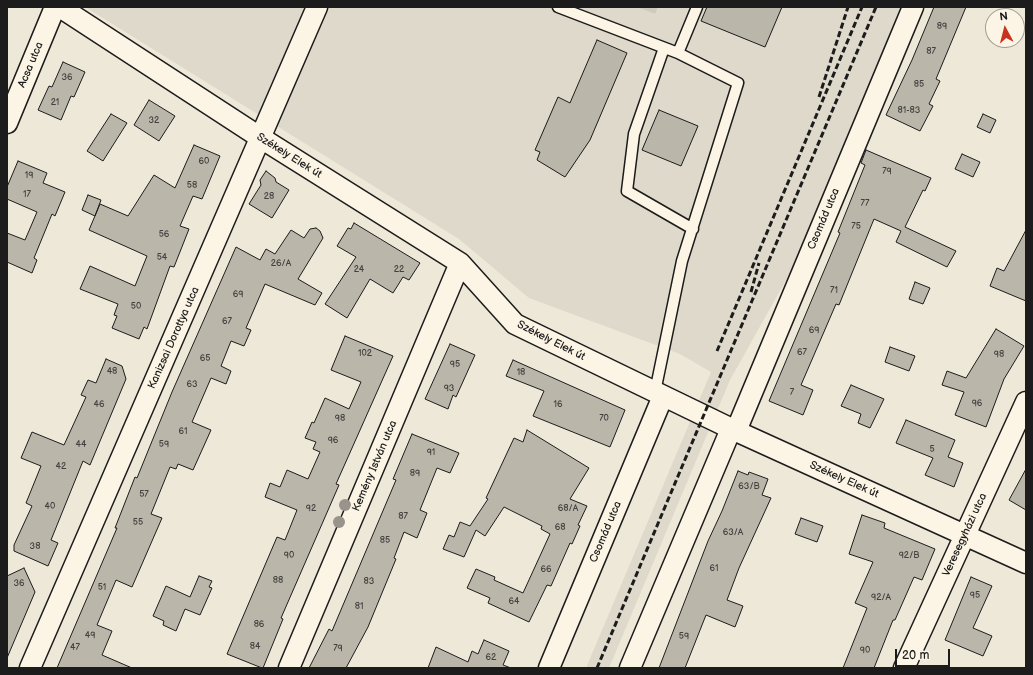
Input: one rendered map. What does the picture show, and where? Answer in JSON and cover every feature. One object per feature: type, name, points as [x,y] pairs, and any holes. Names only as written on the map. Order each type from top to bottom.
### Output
[{"type":"street","name":"Acsa utca","points":[[7,123],[56,7]]},
{"type":"street","name":"Székely Elek út","points":[[60,7],[261,138],[460,263],[515,324],[734,430],[1026,563]]},
{"type":"street","name":"Kanizsai Dorottya utca","points":[[30,668],[317,7]]},
{"type":"street","name":"Csomád utca","points":[[630,668],[734,430],[913,7]]},
{"type":"street","name":"Kemény István utca","points":[[289,668],[460,263]]},
{"type":"street","name":"Csomád utca","points":[[550,668],[659,394]]},
{"type":"street","name":"Veresegyházi utca","points":[[904,668],[1026,402]]},
{"type":"lane","points":[[558,7],[678,53],[738,83],[682,261],[659,394]]},
{"type":"lane","points":[[678,53],[697,7]]},
{"type":"lane","points":[[664,48],[634,134],[626,191],[693,229]]},
{"type":"shaded area","points":[[85,7],[636,7],[655,14],[658,7],[903,7],[795,264],[730,380],[609,668],[586,668],[711,372],[680,354],[529,298],[459,239]]},
{"type":"shaded area","points":[[636,7],[658,7],[655,14]]},
{"type":"building","points":[[707,7],[782,7],[765,47],[701,21]]},
{"type":"building","points":[[934,7],[966,7],[936,79],[940,81],[929,104],[933,106],[920,131],[886,115],[912,60]]},
{"type":"building","points":[[597,40],[627,53],[590,140],[565,177],[537,160],[540,152],[535,150],[558,97],[570,103]]},
{"type":"building","points":[[63,62],[85,72],[74,97],[71,96],[61,120],[38,110],[49,86],[52,87]]},
{"type":"building","points":[[149,100],[175,116],[159,141],[134,125]]},
{"type":"building","points":[[659,110],[698,126],[681,166],[642,150]]},
{"type":"building","points":[[111,114],[127,123],[103,161],[87,151]]},
{"type":"building","points":[[983,114],[996,120],[990,133],[977,127]]},
{"type":"building","points":[[194,145],[220,156],[202,199],[193,196],[180,226],[189,229],[174,267],[170,266],[147,329],[144,327],[139,339],[112,328],[117,316],[114,315],[118,304],[80,289],[90,266],[135,286],[147,256],[89,230],[100,204],[128,216],[154,175],[175,188]]},
{"type":"building","points":[[866,150],[931,178],[925,191],[923,190],[905,227],[956,251],[947,267],[896,242],[901,231],[874,219],[839,305],[836,304],[801,385],[813,390],[803,415],[769,401],[840,233],[838,232],[865,165],[861,163]]},
{"type":"building","points":[[962,154],[980,162],[973,177],[955,169]]},
{"type":"building","points":[[18,161],[47,173],[43,183],[65,192],[55,216],[52,214],[34,258],[37,260],[32,273],[7,262],[7,233],[25,240],[37,212],[7,199],[7,187]]},
{"type":"building","points":[[266,171],[275,178],[276,182],[289,190],[272,218],[249,204],[261,185],[260,180]]},
{"type":"building","points":[[88,195],[101,200],[95,216],[82,210]]},
{"type":"building","points":[[354,223],[420,263],[409,280],[403,277],[393,293],[370,279],[347,318],[325,304],[356,257],[337,246],[348,228],[351,229]]},
{"type":"building","points":[[316,228],[320,231],[323,238],[298,279],[322,293],[315,305],[265,284],[246,328],[251,330],[244,346],[231,341],[221,366],[231,371],[226,384],[211,378],[192,422],[211,430],[193,470],[178,464],[176,469],[170,467],[151,514],[162,518],[132,587],[116,580],[97,625],[112,631],[102,655],[132,668],[57,668],[117,528],[115,528],[135,477],[137,478],[172,392],[236,247],[260,260],[266,249],[275,254],[291,230],[304,238],[310,229]]},
{"type":"building","points":[[1026,230],[1026,301],[990,286],[997,268],[1004,271]]},
{"type":"building","points":[[915,282],[930,288],[923,304],[909,299]]},
{"type":"building","points":[[996,329],[1024,346],[1004,379],[986,427],[955,415],[964,392],[942,385],[947,371],[966,378]]},
{"type":"building","points":[[345,336],[393,356],[336,484],[339,485],[281,618],[283,619],[262,668],[227,654],[277,537],[285,540],[297,510],[265,497],[270,483],[280,487],[287,470],[308,479],[320,452],[313,449],[316,442],[305,438],[312,422],[314,423],[325,398],[349,409],[361,382],[331,370]]},
{"type":"building","points":[[450,344],[475,355],[456,397],[453,395],[448,409],[425,399]]},
{"type":"building","points":[[890,347],[915,356],[909,371],[885,362]]},
{"type":"building","points":[[106,359],[122,366],[126,379],[90,465],[83,461],[51,540],[58,543],[48,566],[14,551],[14,545],[32,506],[26,503],[41,466],[21,458],[32,432],[64,445],[86,397],[81,395],[88,380],[96,383]]},
{"type":"building","points":[[513,360],[625,410],[610,447],[533,416],[544,391],[506,376]]},
{"type":"building","points":[[851,385],[884,399],[870,428],[858,423],[861,414],[841,406]]},
{"type":"building","points":[[906,420],[955,440],[948,457],[963,463],[954,487],[925,475],[933,458],[896,443]]},
{"type":"building","points":[[527,430],[589,468],[570,499],[587,506],[578,525],[580,526],[572,544],[570,543],[551,586],[547,585],[529,622],[488,603],[490,598],[467,588],[476,569],[495,577],[494,580],[523,593],[550,534],[541,529],[542,526],[504,507],[485,536],[476,530],[464,557],[443,549],[449,535],[454,537],[460,522],[470,526],[488,499],[486,498],[514,438],[523,442]]},
{"type":"building","points":[[412,434],[459,453],[450,473],[437,468],[420,510],[427,513],[417,538],[404,532],[394,558],[396,559],[368,627],[346,668],[309,668],[329,629],[332,631],[396,480],[393,479]]},
{"type":"building","points":[[1026,469],[1026,510],[1009,500]]},
{"type":"building","points":[[738,471],[748,475],[749,472],[768,479],[762,495],[771,498],[739,568],[727,600],[743,606],[735,627],[706,615],[685,668],[659,668],[708,541]]},
{"type":"building","points":[[862,515],[885,523],[884,528],[935,549],[922,580],[914,577],[895,620],[893,620],[874,668],[843,668],[867,608],[855,603],[873,562],[849,554]]},
{"type":"building","points":[[801,518],[823,526],[817,542],[795,534]]},
{"type":"building","points":[[24,568],[35,592],[7,658],[7,576]]},
{"type":"building","points":[[199,576],[212,581],[209,587],[212,588],[200,615],[185,609],[176,631],[163,625],[164,621],[153,616],[166,586],[190,597]]},
{"type":"building","points":[[971,577],[992,586],[973,628],[992,636],[983,656],[945,640]]},
{"type":"building","points":[[484,640],[509,651],[503,665],[511,668],[428,668],[436,647],[468,662],[472,651],[478,654]]},
{"type":"railway","points":[[819,97],[848,7]]},
{"type":"railway","points":[[717,351],[862,7]]},
{"type":"railway","points":[[597,668],[876,7]]},
{"type":"railway","points":[[751,292],[759,263]]}]
